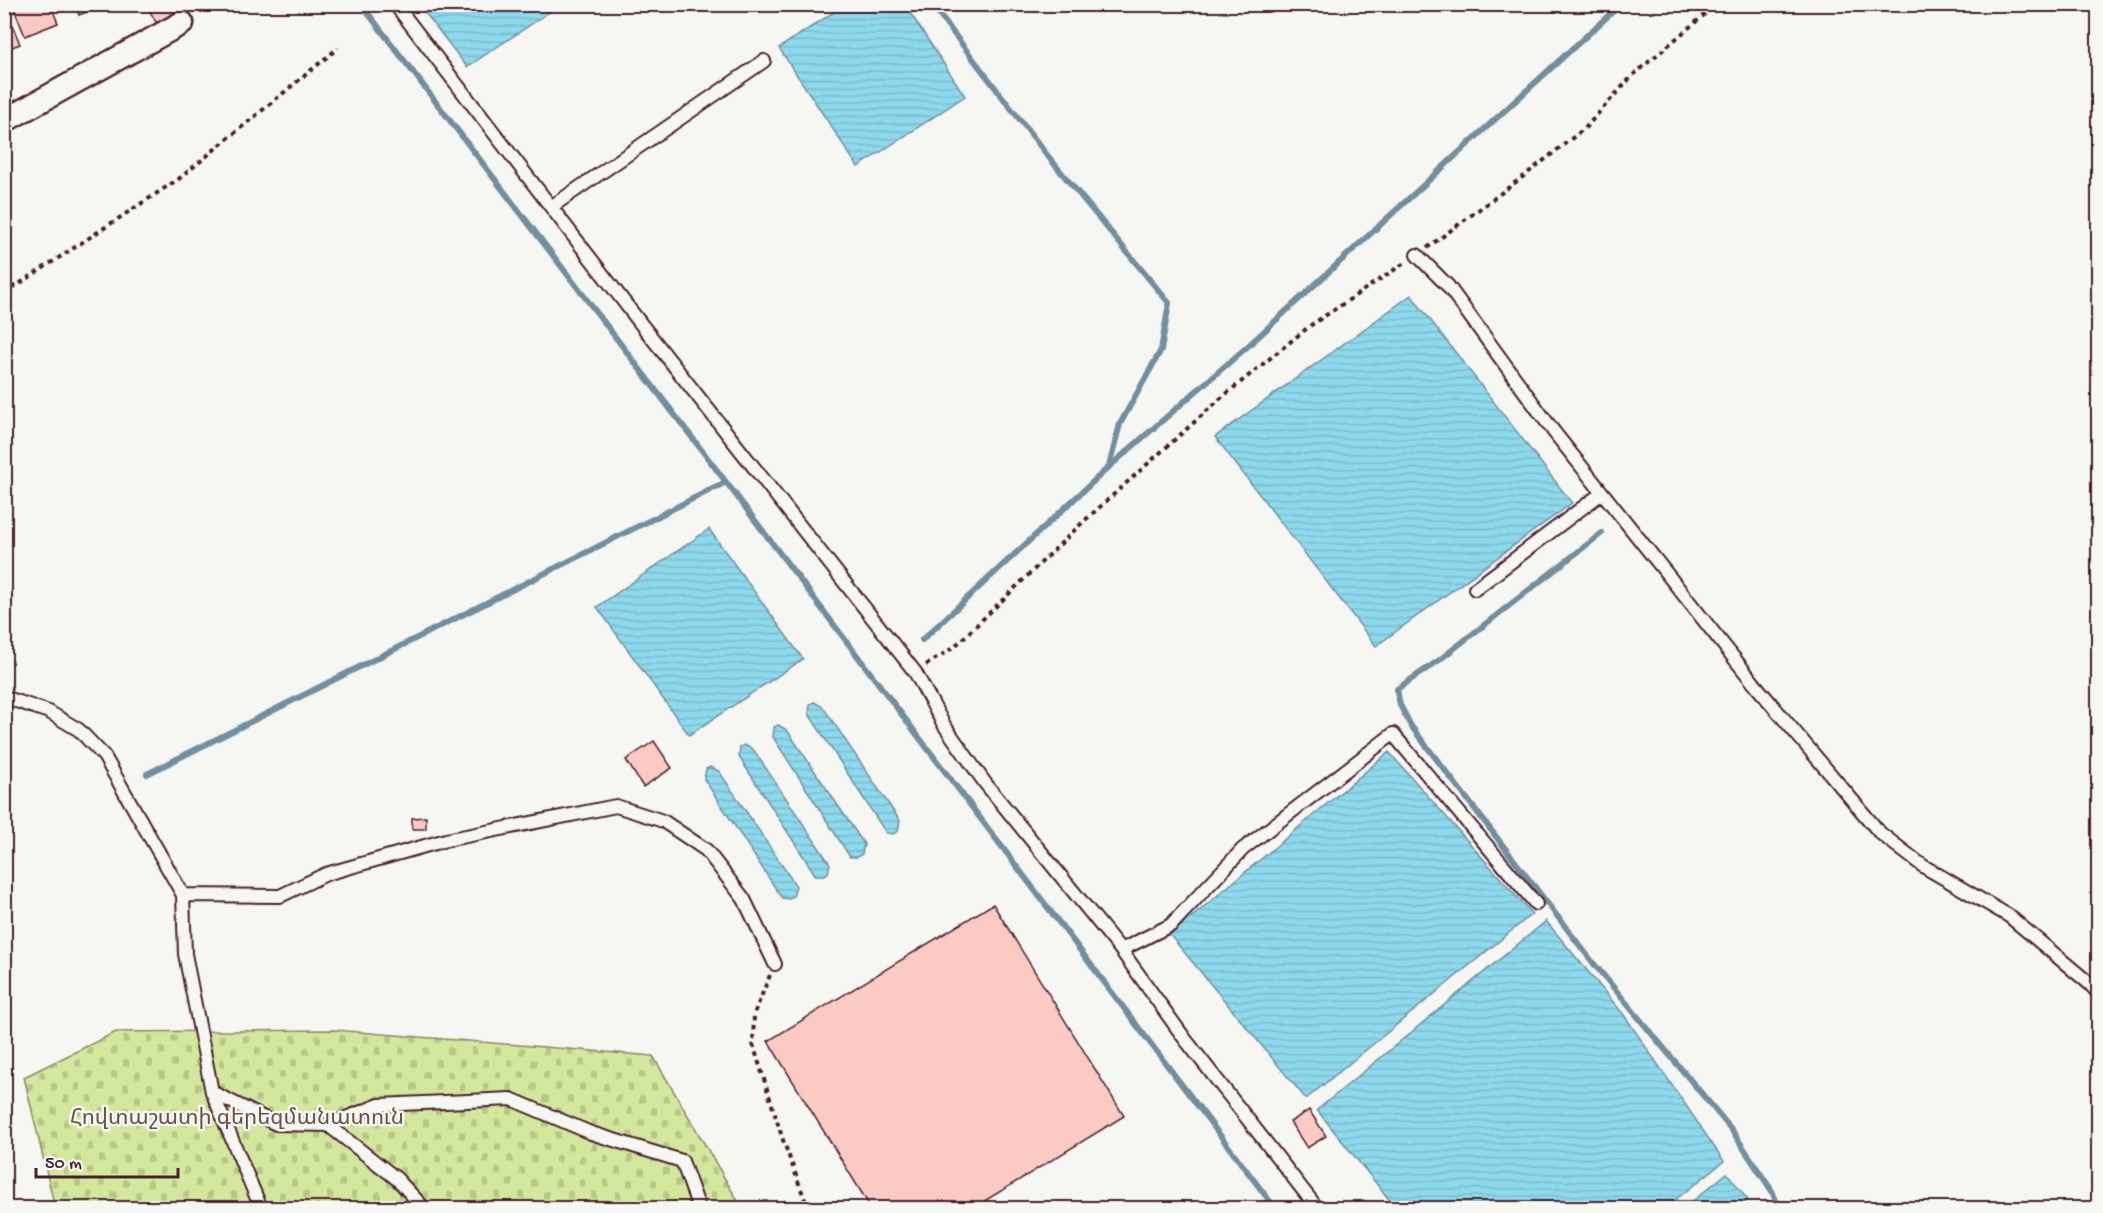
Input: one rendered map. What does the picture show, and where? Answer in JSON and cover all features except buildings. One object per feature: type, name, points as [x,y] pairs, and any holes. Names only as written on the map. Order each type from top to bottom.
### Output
[{"type":"street","points":[[4,121],[182,23]]},
{"type":"lane","points":[[395,4],[915,672],[944,725],[985,783],[1068,888],[1121,950],[1185,1039],[1317,1209]]},
{"type":"lane","points":[[551,207],[764,62]]},
{"type":"lane","points":[[1417,255],[1448,286],[1554,432],[1602,493],[1757,687],[1880,834],[1923,866],[2009,916],[2091,984],[2098,993]]},
{"type":"lane","points":[[1475,589],[1602,493]]},
{"type":"lane","points":[[4,697],[49,712],[79,730],[104,756],[183,895],[185,954],[212,1092],[261,1209]]},
{"type":"lane","points":[[1121,950],[1171,925],[1243,849],[1393,734],[1536,904]]},
{"type":"lane","points":[[183,895],[280,896],[326,874],[446,840],[616,806],[663,820],[706,850],[744,899],[775,964]]},
{"type":"lane","points":[[212,1092],[276,1124],[328,1125],[379,1105],[511,1099],[591,1133],[682,1161],[699,1209]]},
{"type":"lane","points":[[328,1125],[397,1179],[424,1209]]},
{"type":"path","points":[[915,672],[954,647],[1083,522],[1220,399],[1311,325],[1417,255],[1585,128],[1632,76],[1717,4]]},
{"type":"path","points":[[4,292],[180,178],[338,48]]},
{"type":"path","points":[[775,964],[754,1014],[753,1044],[783,1140],[808,1209]]},
{"type":"green space","name":"Հովտաշատի գերեզմանատուն","points":[[334,1030],[653,1056],[742,1208],[55,1208],[24,1077],[116,1032]]},
{"type":"water","points":[[846,4],[905,5],[965,96],[858,167],[779,48]]},
{"type":"water","points":[[419,5],[560,5],[467,67]]},
{"type":"water","points":[[1411,295],[1572,503],[1376,646],[1215,437]]},
{"type":"water","points":[[709,529],[803,659],[689,735],[597,607]]},
{"type":"water","points":[[814,702],[823,707],[900,821],[898,831],[893,834],[886,833],[809,714],[810,704]]},
{"type":"water","points":[[778,725],[787,730],[864,844],[862,854],[850,857],[773,737],[774,727]]},
{"type":"water","points":[[744,745],[753,749],[830,864],[828,873],[816,876],[739,757],[740,747]]},
{"type":"water","points":[[1389,752],[1532,914],[1306,1099],[1170,935]]},
{"type":"water","points":[[710,767],[719,771],[796,886],[793,896],[789,899],[782,898],[704,779],[706,769]]},
{"type":"water","points":[[1546,921],[1624,1015],[1724,1161],[1665,1208],[1396,1208],[1317,1110]]},
{"type":"water","points":[[1727,1173],[1748,1200],[1737,1208],[1684,1208]]},
{"type":"waterway","points":[[361,4],[1275,1208]]},
{"type":"waterway","points":[[931,4],[1047,155],[1169,303],[1161,350],[1120,424],[1109,466]]},
{"type":"waterway","points":[[922,640],[1109,467],[1248,346],[1621,4]]},
{"type":"waterway","points":[[147,774],[726,482]]},
{"type":"waterway","points":[[1602,533],[1438,661],[1397,689],[1400,705],[1411,726],[1594,964],[1731,1129],[1772,1191],[1779,1208]]}]
